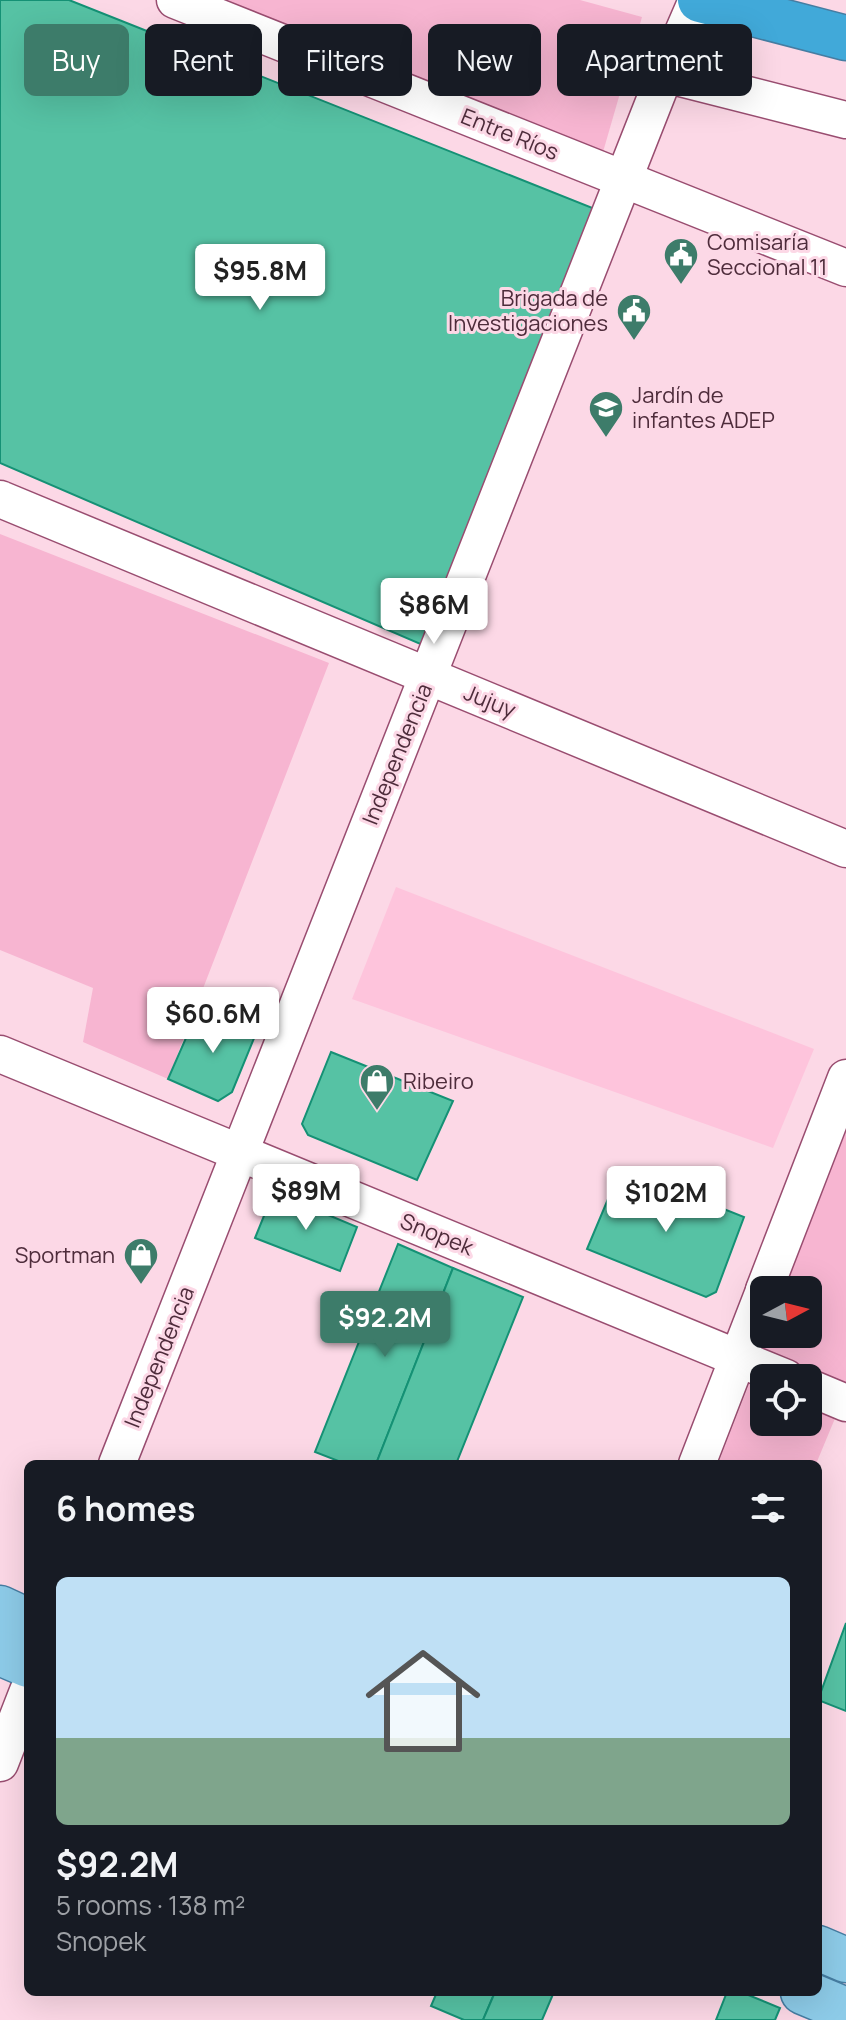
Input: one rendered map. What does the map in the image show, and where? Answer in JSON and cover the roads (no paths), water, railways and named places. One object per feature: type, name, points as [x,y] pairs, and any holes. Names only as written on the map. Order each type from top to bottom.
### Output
[{"type":"highway","points":[[699,0],[846,38]]},
{"type":"highway","points":[[818,0],[846,7]]},
{"type":"main road","points":[[0,1608],[24,1619]]},
{"type":"main road","points":[[0,1653],[24,1663]]},
{"type":"main road","points":[[822,1950],[846,1960]]},
{"type":"main road","points":[[813,1996],[846,2010]]},
{"type":"street","name":"Entre Ríos","points":[[175,0],[846,268]]},
{"type":"street","name":"Independencia","points":[[688,24],[699,0]]},
{"type":"street","name":"Independencia","points":[[119,1460],[656,96]]},
{"type":"street","points":[[752,96],[846,120]]},
{"type":"street","name":"Jujuy","points":[[0,499],[846,849]]},
{"type":"street","name":"Snopek","points":[[0,1054],[752,1364]]},
{"type":"street","points":[[769,1276],[846,1078]]},
{"type":"street","points":[[699,1460],[750,1327]]},
{"type":"street","points":[[822,1393],[846,1403]]},
{"type":"street","points":[[0,1763],[24,1701]]},
{"type":"place","name":"Comisaría Seccional 11","points":[[681,286]]},
{"type":"place","name":"Brigada de Investigaciones","points":[[634,342]]},
{"type":"place","name":"Jardín de infantes ADEP","points":[[606,439]]},
{"type":"place","name":"Ribeiro","points":[[377,1112]]},
{"type":"place","name":"Sportman","points":[[141,1286]]}]
